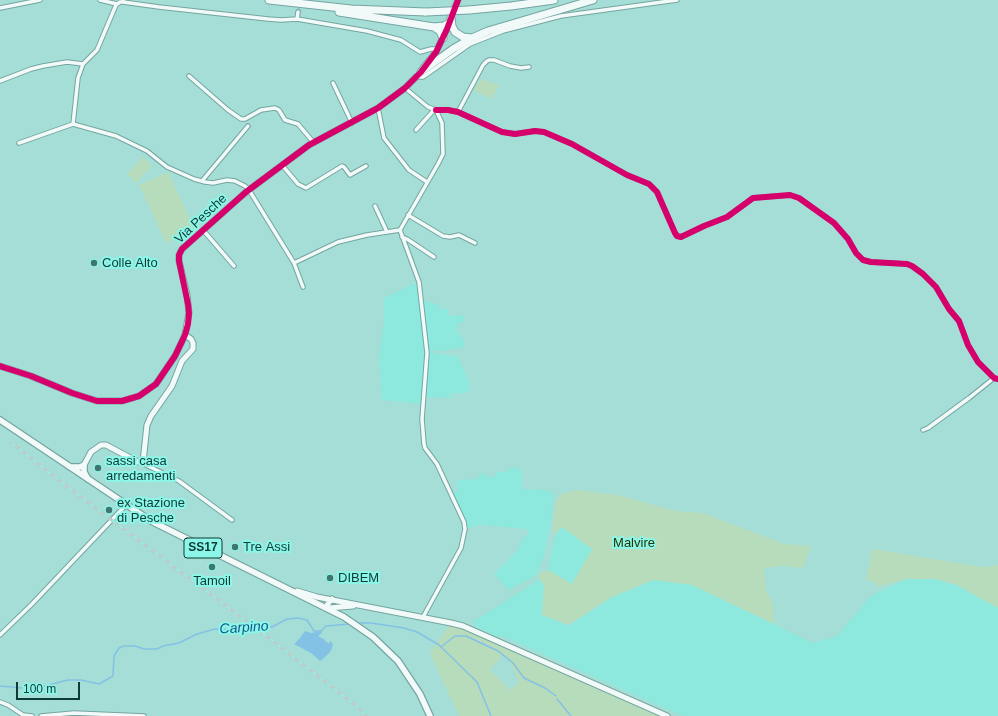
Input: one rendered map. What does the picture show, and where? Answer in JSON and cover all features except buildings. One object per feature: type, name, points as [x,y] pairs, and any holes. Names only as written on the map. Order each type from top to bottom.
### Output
[{"type":"highway","points":[[269,0],[379,11],[426,12],[469,10],[554,0]]},
{"type":"highway","points":[[469,10],[502,4],[506,0]]},
{"type":"highway","points":[[418,74],[472,38],[488,31],[593,0]]},
{"type":"highway","points":[[306,4],[328,10],[434,27],[444,26],[450,21],[455,32],[463,37],[472,38]]},
{"type":"highway","points":[[434,27],[440,30],[443,38]]},
{"type":"main road","name":"SS17","points":[[0,420],[151,521],[344,617],[373,637],[398,661],[420,694],[430,716]]},
{"type":"main road","points":[[70,467],[80,467],[84,465],[84,472],[88,480]]},
{"type":"street","points":[[0,8],[40,0]]},
{"type":"street","points":[[100,0],[117,4],[123,1],[268,19],[297,19],[367,31],[401,40],[420,52],[437,49]]},
{"type":"street","name":"Via Pesche","points":[[0,366],[97,401],[122,401],[139,396],[156,384],[175,356],[185,335],[190,313],[179,261],[179,255],[182,250],[250,190],[282,165],[314,143],[378,108],[405,88],[437,49],[458,0]]},
{"type":"street","points":[[418,74],[420,78],[426,76],[470,44],[503,31],[561,16],[677,0]]},
{"type":"street","points":[[73,124],[78,78],[83,64],[97,50],[117,4]]},
{"type":"street","points":[[297,19],[298,12]]},
{"type":"street","points":[[458,112],[473,84],[489,60],[494,60],[510,66],[521,68],[529,67]]},
{"type":"street","points":[[0,81],[43,66],[67,62],[83,64]]},
{"type":"street","points":[[189,76],[228,110],[241,119],[245,119],[261,110],[275,108],[279,110],[285,120],[298,124],[314,143]]},
{"type":"street","points":[[333,83],[352,123]]},
{"type":"street","points":[[405,88],[417,99],[435,110],[458,112],[497,130],[515,134],[544,132],[572,144],[627,175],[649,184],[658,192],[677,236],[680,237],[727,217],[752,198],[790,195],[799,198],[834,223],[863,260],[871,262],[907,264],[923,274],[936,287],[949,309],[959,321],[973,354],[984,369],[996,379],[928,428],[923,430]]},
{"type":"street","points":[[378,108],[384,138],[409,170],[427,182]]},
{"type":"street","points":[[416,130],[435,110]]},
{"type":"street","points":[[423,617],[456,558],[464,538],[465,529],[464,522],[437,464],[424,444],[422,419],[427,353],[426,338],[419,282],[400,230],[438,164],[442,154],[442,124],[435,110]]},
{"type":"street","points":[[19,143],[73,124],[116,136],[147,151],[167,167],[202,181],[213,183],[227,180],[235,181],[250,190],[294,263],[303,287]]},
{"type":"street","points":[[202,181],[248,126]]},
{"type":"street","points":[[282,165],[298,184],[306,188],[342,166],[350,175],[366,166]]},
{"type":"street","points":[[375,206],[387,232]]},
{"type":"street","points":[[408,215],[443,236],[450,237],[459,235],[475,242]]},
{"type":"street","points":[[203,230],[234,266]]},
{"type":"street","points":[[294,263],[338,242],[367,235],[400,230]]},
{"type":"street","points":[[402,237],[434,257]]},
{"type":"street","points":[[143,462],[147,425],[151,416],[172,386],[182,361],[193,349],[191,339],[185,335]]},
{"type":"street","points":[[84,465],[91,452],[101,445],[106,445],[179,481],[232,520]]},
{"type":"street","points":[[0,635],[126,505]]},
{"type":"street","points":[[282,586],[305,594],[364,607],[451,622],[667,716]]},
{"type":"street","points":[[332,600],[327,605],[328,608],[346,606],[364,607]]},
{"type":"street","points":[[344,617],[341,612],[346,606]]},
{"type":"street","points":[[0,702],[24,715],[32,716]]},
{"type":"street","points":[[41,716],[74,713],[144,716]]},
{"type":"shaded area","points":[[417,282],[423,300],[439,305],[440,310],[448,308],[448,316],[463,315],[464,322],[459,323],[456,331],[462,337],[464,347],[441,351],[433,350],[432,353],[458,357],[470,385],[470,389],[468,392],[464,393],[451,393],[451,398],[423,397],[423,404],[382,400],[379,355],[384,323],[384,298]]},
{"type":"shaded area","points":[[520,468],[522,476],[522,489],[543,490],[553,493],[551,521],[544,556],[536,575],[509,590],[494,574],[517,551],[522,539],[528,535],[528,529],[481,525],[465,529],[450,492],[458,491],[457,480],[477,479],[482,473],[488,477],[496,476],[496,472],[507,472],[508,469]]},
{"type":"shaded area","points":[[562,527],[593,549],[572,584],[548,570],[553,544],[557,533]]},
{"type":"shaded area","points":[[540,579],[544,585],[542,615],[570,625],[612,597],[653,580],[689,583],[813,643],[837,636],[871,596],[907,579],[933,579],[957,585],[998,608],[998,716],[683,716],[500,635],[498,637],[475,626],[473,620],[478,619]]},
{"type":"shaded area","points":[[305,631],[311,633],[321,631],[322,633],[318,636],[326,642],[329,643],[331,641],[333,645],[331,651],[320,661],[311,653],[294,644]]},
{"type":"green space","points":[[481,79],[499,85],[492,99],[474,90]]},
{"type":"green space","points":[[143,157],[152,166],[136,183],[127,174]]},
{"type":"green space","points":[[168,172],[195,229],[166,243],[139,185]]},
{"type":"green space","name":"Malvire","points":[[577,490],[618,495],[676,511],[703,513],[784,544],[811,546],[803,568],[781,566],[764,568],[766,590],[773,604],[774,624],[692,585],[653,580],[612,597],[568,625],[542,615],[544,585],[538,577],[540,573],[548,570],[572,584],[592,549],[562,527],[553,535],[553,522],[557,500],[563,493]]},
{"type":"green space","points":[[872,549],[982,567],[998,565],[998,608],[957,585],[935,579],[907,579],[877,587],[876,583],[866,579]]},
{"type":"green space","points":[[451,623],[455,624],[460,630],[463,626],[666,716],[459,716],[430,653]],"holes":[[[504,654],[511,664],[519,682],[511,690],[490,670]]]},
{"type":"waterway","name":"Carpino","points":[[0,686],[37,688],[68,680],[81,680],[99,684],[113,676],[114,656],[119,648],[124,646],[135,646],[144,649],[157,649],[163,646],[179,643],[197,634],[215,629],[232,630],[243,627],[272,627],[287,619],[298,618],[307,620],[314,631],[321,631],[326,626],[350,624]]},
{"type":"waterway","name":"Carpino","points":[[355,623],[371,623],[404,628],[417,632],[439,645],[477,682],[491,716]]},
{"type":"waterway","points":[[441,647],[455,636],[466,636],[498,651],[513,663],[524,678],[545,688],[556,696]]},
{"type":"waterway","points":[[557,699],[571,716]]},
{"type":"tunnel","points":[[298,12],[304,0]]},
{"type":"railway","points":[[12,443],[57,479],[273,641],[359,708],[366,716]]},
{"type":"cycle path","points":[[0,366],[97,401],[122,401],[139,396],[156,384],[175,356],[185,335],[188,324],[188,304],[179,261],[179,255],[182,249],[246,192],[309,145],[378,108],[405,88],[421,72],[436,52],[458,0]]},
{"type":"cycle path","points":[[436,110],[458,112],[502,132],[515,134],[535,131],[544,132],[572,144],[627,175],[649,184],[657,192],[675,233],[677,236],[681,237],[727,217],[753,198],[790,195],[799,198],[834,223],[863,260],[871,262],[907,264],[923,274],[936,287],[949,309],[959,321],[968,345],[978,362],[994,378],[998,379]]},
{"type":"place","name":"Colle Alto","points":[[94,263]]},
{"type":"place","name":"sassi casa arredamenti","points":[[98,468]]},
{"type":"place","name":"ex Stazione di Pesche","points":[[109,510]]},
{"type":"place","name":"Tre Assi","points":[[235,547]]},
{"type":"place","name":"Tamoil","points":[[212,567]]},
{"type":"place","name":"DIBEM","points":[[330,578]]}]
